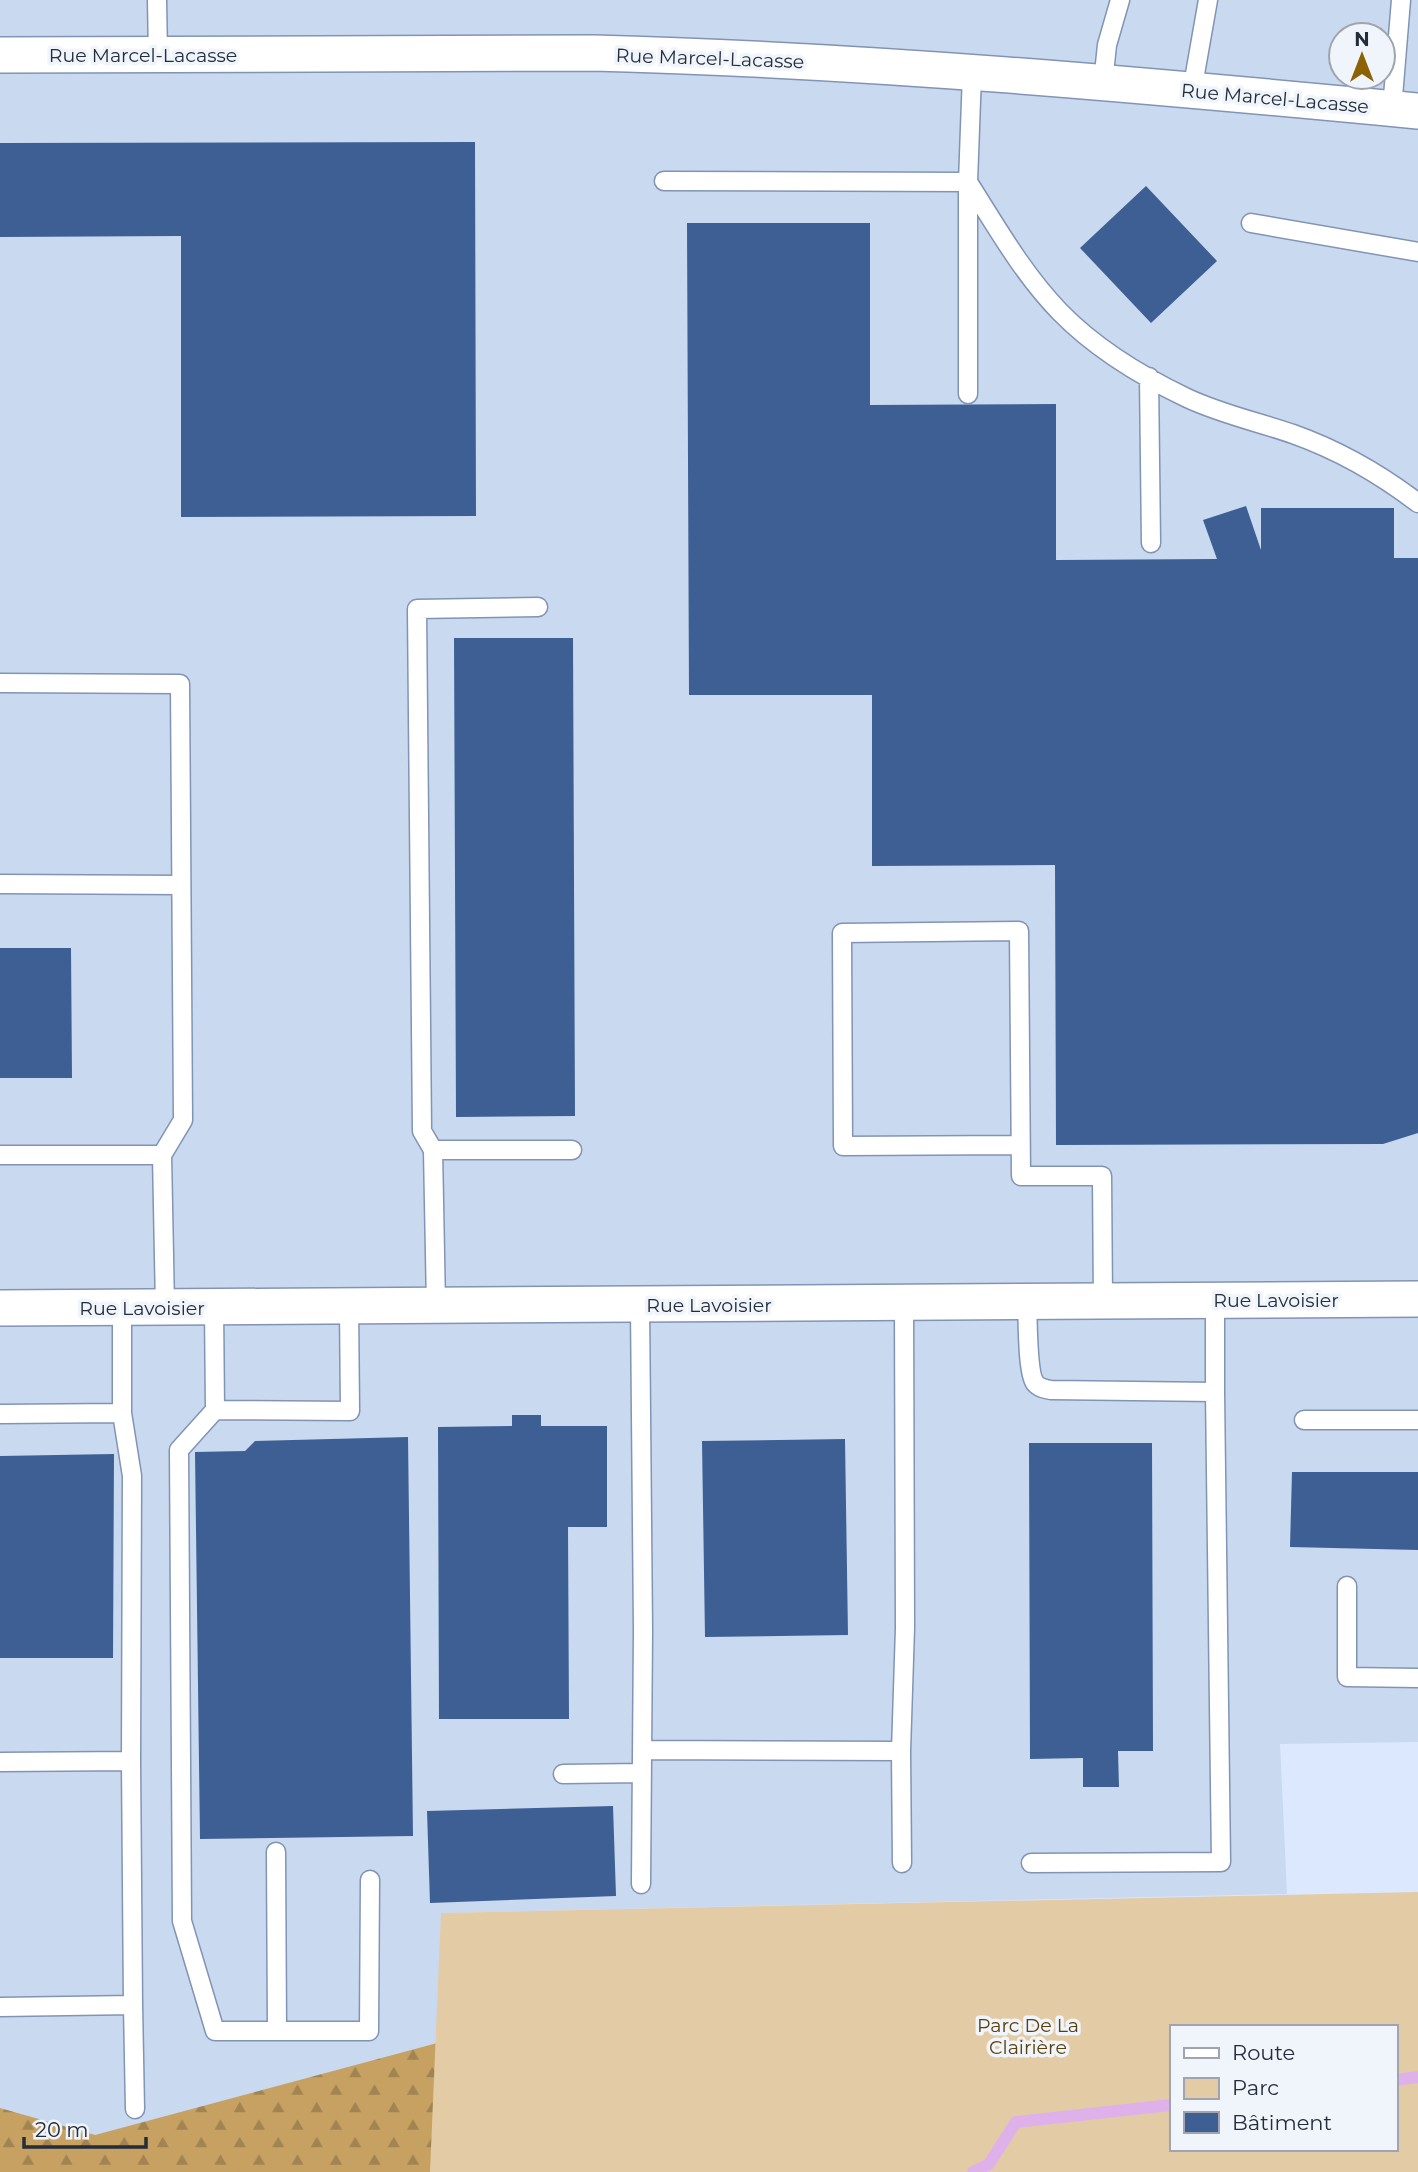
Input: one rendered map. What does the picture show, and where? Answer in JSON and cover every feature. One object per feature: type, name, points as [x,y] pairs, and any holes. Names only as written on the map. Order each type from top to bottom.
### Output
[{"type":"street","name":"Rue Marcel-Lacasse","points":[[0,55],[682,55],[1103,83],[1405,110]]},
{"type":"street","name":"Rue Lavoisier","points":[[0,1308],[1418,1299]]},
{"type":"lane","points":[[157,0],[158,55]]},
{"type":"lane","points":[[1103,83],[1107,45],[1120,0]]},
{"type":"lane","points":[[1192,91],[1208,0]]},
{"type":"lane","points":[[1401,0],[1405,110]]},
{"type":"lane","points":[[968,394],[968,182],[972,74]]},
{"type":"lane","points":[[664,181],[968,182]]},
{"type":"lane","points":[[968,182],[1013,253],[1059,312],[1086,336],[1149,377],[1188,398],[1233,416],[1294,434],[1357,462],[1418,503]]},
{"type":"lane","points":[[1251,223],[1418,251]]},
{"type":"lane","points":[[1149,377],[1151,543]]},
{"type":"lane","points":[[436,1306],[433,1150],[422,1131],[418,609],[538,607]]},
{"type":"lane","points":[[0,683],[180,684],[183,1120],[162,1154],[165,1307]]},
{"type":"lane","points":[[0,884],[181,885]]},
{"type":"lane","points":[[1020,1145],[843,1146],[842,933],[1019,931],[1021,1176],[1102,1176],[1103,1302]]},
{"type":"lane","points":[[433,1150],[572,1150]]},
{"type":"lane","points":[[0,1155],[162,1154]]},
{"type":"lane","points":[[1031,1863],[1221,1862],[1215,1300]]},
{"type":"lane","points":[[1027,1302],[1031,1370],[1035,1382],[1041,1388],[1215,1392]]},
{"type":"lane","points":[[902,1863],[901,1751],[905,1628],[904,1303]]},
{"type":"lane","points":[[640,1305],[641,1884]]},
{"type":"lane","points":[[215,1409],[350,1411],[349,1306]]},
{"type":"lane","points":[[214,1307],[215,1409],[179,1450],[182,1921],[215,2031],[369,2031],[370,1880]]},
{"type":"lane","points":[[122,1308],[122,1413],[132,1476],[131,1761],[135,2109]]},
{"type":"lane","points":[[0,1414],[122,1413]]},
{"type":"lane","points":[[1304,1420],[1418,1420]]},
{"type":"lane","points":[[1347,1586],[1347,1677],[1418,1678]]},
{"type":"lane","points":[[642,1750],[901,1751]]},
{"type":"lane","points":[[0,1762],[131,1761]]},
{"type":"lane","points":[[563,1774],[642,1773]]},
{"type":"lane","points":[[276,1852],[277,2031]]},
{"type":"lane","points":[[0,2007],[133,2005]]},
{"type":"shaded area","points":[[0,0],[1418,0],[1418,1742],[1280,1744],[1287,1894],[442,1913],[435,2077],[152,2168],[0,2125]]},
{"type":"green space","name":"Parc De La Clairière","points":[[1418,1892],[1418,2172],[430,2172],[441,1913]]},
{"type":"green space","points":[[467,2035],[454,2172],[0,2172],[0,2108],[95,2135]]},
{"type":"building","points":[[475,142],[476,516],[181,517],[181,236],[0,237],[0,143]]},
{"type":"building","points":[[1146,186],[1217,261],[1151,323],[1080,248]]},
{"type":"building","points":[[687,223],[870,223],[870,405],[1056,404],[1056,560],[1217,559],[1203,520],[1246,506],[1261,550],[1261,508],[1394,508],[1394,558],[1418,558],[1418,1133],[1383,1144],[1056,1145],[1055,865],[872,866],[872,695],[689,695]]},
{"type":"building","points":[[454,638],[573,638],[575,1116],[456,1117]]},
{"type":"building","points":[[0,948],[71,948],[72,1078],[0,1078]]},
{"type":"building","points":[[512,1415],[541,1415],[541,1426],[607,1426],[607,1527],[568,1527],[569,1719],[439,1719],[438,1427],[512,1426]]},
{"type":"building","points":[[408,1437],[413,1836],[200,1839],[195,1452],[245,1451],[255,1441]]},
{"type":"building","points":[[845,1439],[848,1635],[705,1637],[702,1441]]},
{"type":"building","points":[[1029,1443],[1152,1443],[1153,1751],[1118,1751],[1119,1787],[1083,1787],[1083,1758],[1030,1759]]},
{"type":"building","points":[[114,1454],[113,1658],[0,1658],[0,1456]]},
{"type":"building","points":[[1292,1472],[1418,1472],[1418,1550],[1290,1547]]},
{"type":"building","points":[[613,1806],[616,1896],[430,1903],[427,1811]]},
{"type":"waterway","points":[[1397,2080],[1418,2077]]},
{"type":"waterway","points":[[973,2172],[989,2164],[1016,2122],[1170,2105]]}]
